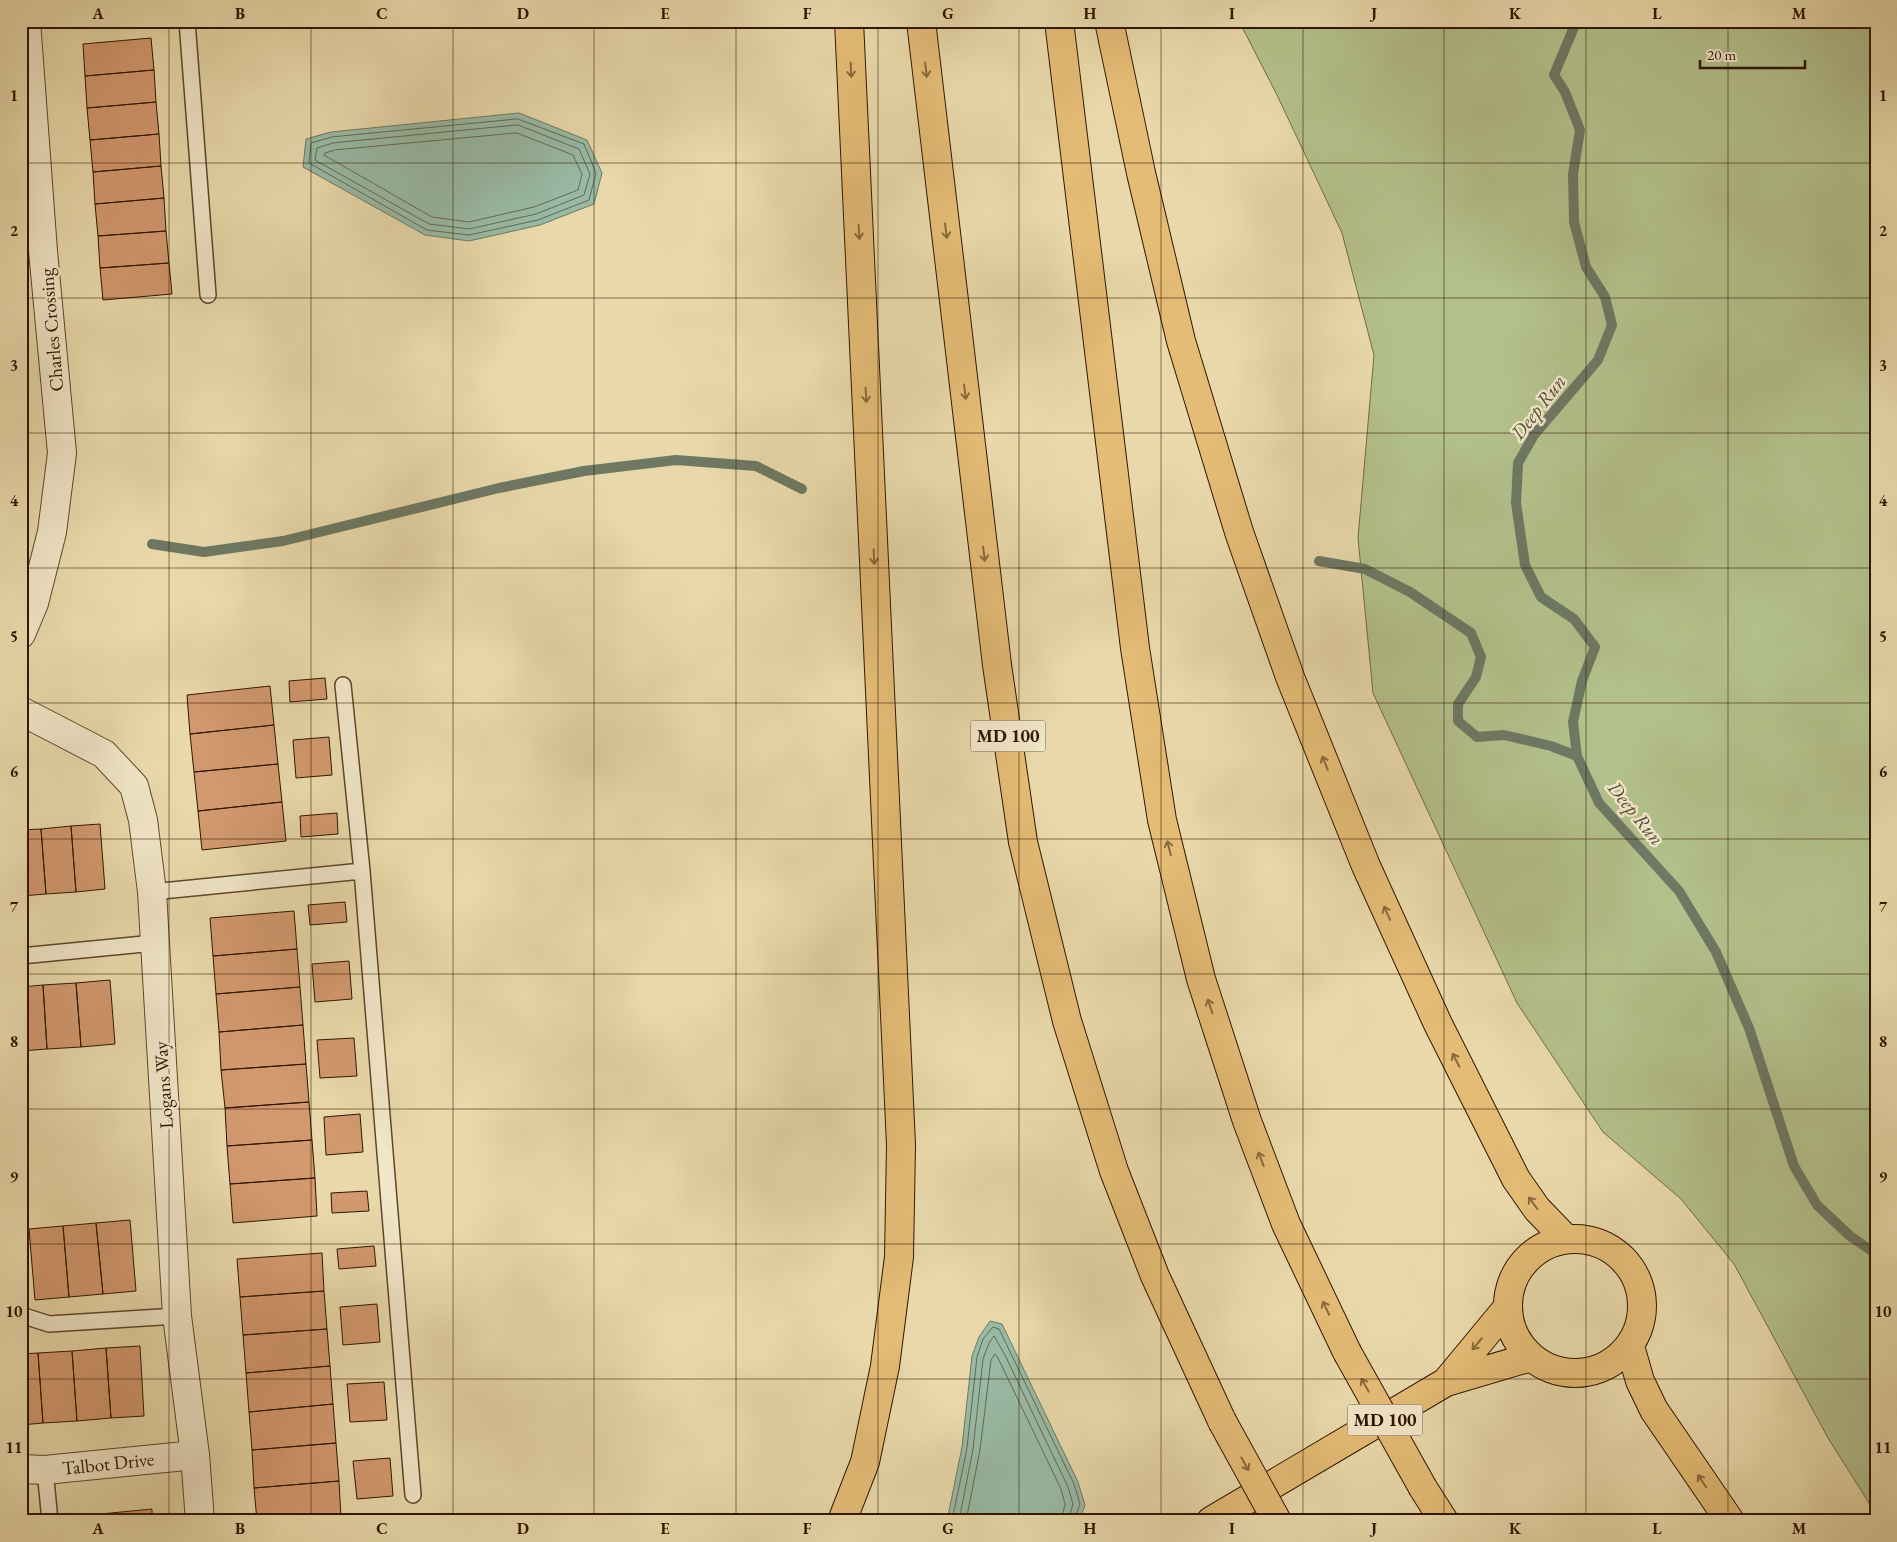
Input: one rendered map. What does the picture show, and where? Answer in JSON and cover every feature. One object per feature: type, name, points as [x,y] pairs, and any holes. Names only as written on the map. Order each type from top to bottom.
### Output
[{"type":"main road","points":[[842,1521],[865,1462],[885,1366],[899,1257],[901,1145],[849,21]]},
{"type":"main road","name":"MD 100","points":[[921,21],[997,665],[1023,842],[1067,1021],[1114,1171],[1155,1276],[1222,1421],[1277,1521]]},
{"type":"main road","name":"MD 100","points":[[1059,21],[1135,648],[1162,820],[1201,979],[1247,1122],[1286,1224],[1347,1352],[1423,1488],[1444,1521]]},
{"type":"main road","points":[[1109,21],[1141,173],[1181,341],[1239,532],[1290,677],[1366,866],[1438,1024],[1516,1179],[1537,1210],[1566,1239]]},
{"type":"main road","points":[[1566,1239],[1589,1239],[1609,1247],[1627,1262],[1638,1281],[1643,1303],[1640,1325],[1630,1346],[1614,1361],[1594,1370],[1571,1373],[1550,1368],[1531,1357],[1516,1340],[1508,1319],[1508,1297],[1514,1276],[1527,1258],[1545,1245],[1566,1239]]},
{"type":"main road","points":[[1446,1382],[1508,1307]]},
{"type":"main road","points":[[1630,1346],[1640,1381],[1654,1410],[1730,1521]]},
{"type":"main road","points":[[1211,1521],[1446,1382],[1531,1357]]},
{"type":"street","name":"Charles Crossing","points":[[21,634],[34,603],[52,532],[62,453],[32,252],[26,21]]},
{"type":"street","name":"Logans Way","points":[[21,711],[104,754],[134,786],[143,820],[152,892],[178,1316],[195,1455],[200,1521]]},
{"type":"street","name":"Talbot Drive","points":[[33,1469],[195,1455]]},
{"type":"lane","points":[[187,21],[208,295]]},
{"type":"lane","points":[[343,685],[362,871],[413,1495]]},
{"type":"lane","points":[[152,892],[362,871]]},
{"type":"lane","points":[[21,956],[154,943]]},
{"type":"lane","points":[[21,1315],[49,1324],[178,1316]]},
{"type":"lane","points":[[33,1469],[50,1521]]},
{"type":"green space","points":[[1239,21],[1876,21],[1876,1514],[1828,1438],[1734,1264],[1681,1199],[1603,1132],[1517,1003],[1373,693],[1358,538],[1374,355],[1342,233],[1277,95]]},
{"type":"water","points":[[519,113],[587,140],[602,173],[594,204],[540,225],[469,241],[425,235],[303,167],[306,139],[331,132]]},
{"type":"water","points":[[990,1321],[1002,1324],[1078,1482],[1085,1505],[1079,1521],[947,1521],[962,1447],[972,1356],[979,1337]]},
{"type":"building","points":[[151,38],[154,70],[85,76],[83,44]]},
{"type":"building","points":[[154,70],[156,102],[87,108],[85,76]]},
{"type":"building","points":[[156,102],[159,134],[90,140],[87,108]]},
{"type":"building","points":[[159,134],[161,166],[93,172],[90,140]]},
{"type":"building","points":[[161,166],[164,198],[95,204],[93,172]]},
{"type":"building","points":[[164,198],[166,231],[98,236],[95,204]]},
{"type":"building","points":[[166,231],[169,263],[100,268],[98,236]]},
{"type":"building","points":[[169,263],[172,294],[103,300],[100,268]]},
{"type":"building","points":[[325,678],[327,699],[290,702],[289,681]]},
{"type":"building","points":[[270,686],[274,725],[190,734],[187,695]]},
{"type":"building","points":[[274,725],[278,764],[194,772],[190,734]]},
{"type":"building","points":[[329,737],[332,775],[296,778],[293,740]]},
{"type":"building","points":[[278,764],[282,802],[198,811],[194,772]]},
{"type":"building","points":[[282,802],[286,841],[202,850],[198,811]]},
{"type":"building","points":[[337,813],[338,834],[301,837],[300,816]]},
{"type":"building","points":[[100,824],[105,889],[76,892],[71,826]]},
{"type":"building","points":[[71,826],[76,892],[46,894],[41,829]]},
{"type":"building","points":[[41,829],[46,894],[21,896],[21,830]]},
{"type":"building","points":[[345,902],[347,922],[310,925],[308,905]]},
{"type":"building","points":[[294,911],[297,949],[213,956],[210,918]]},
{"type":"building","points":[[297,949],[300,987],[216,994],[213,956]]},
{"type":"building","points":[[349,961],[352,999],[315,1002],[312,964]]},
{"type":"building","points":[[110,980],[115,1044],[81,1047],[76,983]]},
{"type":"building","points":[[76,983],[81,1047],[47,1049],[43,985]]},
{"type":"building","points":[[43,985],[47,1049],[21,1051],[21,987]]},
{"type":"building","points":[[300,987],[303,1025],[219,1032],[216,994]]},
{"type":"building","points":[[303,1025],[306,1064],[221,1070],[219,1032]]},
{"type":"building","points":[[354,1038],[357,1076],[320,1078],[317,1040]]},
{"type":"building","points":[[306,1064],[309,1102],[225,1108],[221,1070]]},
{"type":"building","points":[[309,1102],[312,1140],[227,1146],[225,1108]]},
{"type":"building","points":[[360,1114],[363,1152],[326,1155],[324,1117]]},
{"type":"building","points":[[312,1140],[315,1178],[230,1184],[227,1146]]},
{"type":"building","points":[[315,1178],[317,1216],[233,1223],[230,1184]]},
{"type":"building","points":[[21,1188],[23,1212],[21,1213]]},
{"type":"building","points":[[367,1191],[369,1211],[332,1213],[331,1193]]},
{"type":"building","points":[[130,1220],[136,1291],[103,1294],[96,1223]]},
{"type":"building","points":[[96,1223],[103,1294],[69,1297],[63,1226]]},
{"type":"building","points":[[63,1226],[69,1297],[35,1300],[29,1229]]},
{"type":"building","points":[[374,1246],[376,1266],[339,1269],[337,1249]]},
{"type":"building","points":[[322,1253],[324,1291],[240,1297],[237,1259]]},
{"type":"building","points":[[324,1291],[327,1329],[243,1335],[240,1297]]},
{"type":"building","points":[[377,1304],[380,1342],[343,1345],[340,1307]]},
{"type":"building","points":[[327,1329],[330,1366],[246,1373],[243,1335]]},
{"type":"building","points":[[140,1346],[144,1416],[111,1418],[106,1348]]},
{"type":"building","points":[[106,1348],[111,1418],[77,1421],[72,1351]]},
{"type":"building","points":[[72,1351],[77,1421],[43,1423],[38,1353]]},
{"type":"building","points":[[38,1353],[43,1423],[21,1425],[21,1354]]},
{"type":"building","points":[[330,1366],[333,1404],[249,1412],[246,1373]]},
{"type":"building","points":[[384,1382],[387,1420],[350,1422],[347,1384]]},
{"type":"building","points":[[333,1404],[336,1443],[252,1450],[249,1412]]},
{"type":"building","points":[[336,1443],[339,1481],[254,1488],[252,1450]]},
{"type":"building","points":[[390,1458],[393,1496],[357,1499],[353,1461]]},
{"type":"building","points":[[339,1481],[341,1519],[257,1521],[254,1488]]},
{"type":"building","points":[[152,1509],[152,1521],[81,1521],[80,1516]]},
{"type":"waterway","name":"Deep Run","points":[[1571,21],[1574,27],[1554,75],[1565,92],[1580,130],[1573,174],[1574,222],[1586,267],[1605,297],[1612,325],[1598,360],[1534,435],[1518,463],[1516,503],[1525,565],[1541,597],[1574,619],[1595,647],[1582,681],[1573,722],[1577,756],[1599,803],[1679,891],[1716,952],[1749,1028],[1794,1166],[1817,1205],[1850,1236],[1876,1254]]},
{"type":"waterway","points":[[152,544],[204,552],[283,541],[499,488],[584,471],[676,460],[756,466],[802,489]]},
{"type":"waterway","points":[[1319,561],[1365,569],[1410,592],[1471,633],[1481,657],[1476,677],[1458,704],[1458,721],[1477,737],[1504,735],[1551,746],[1577,756]]}]
